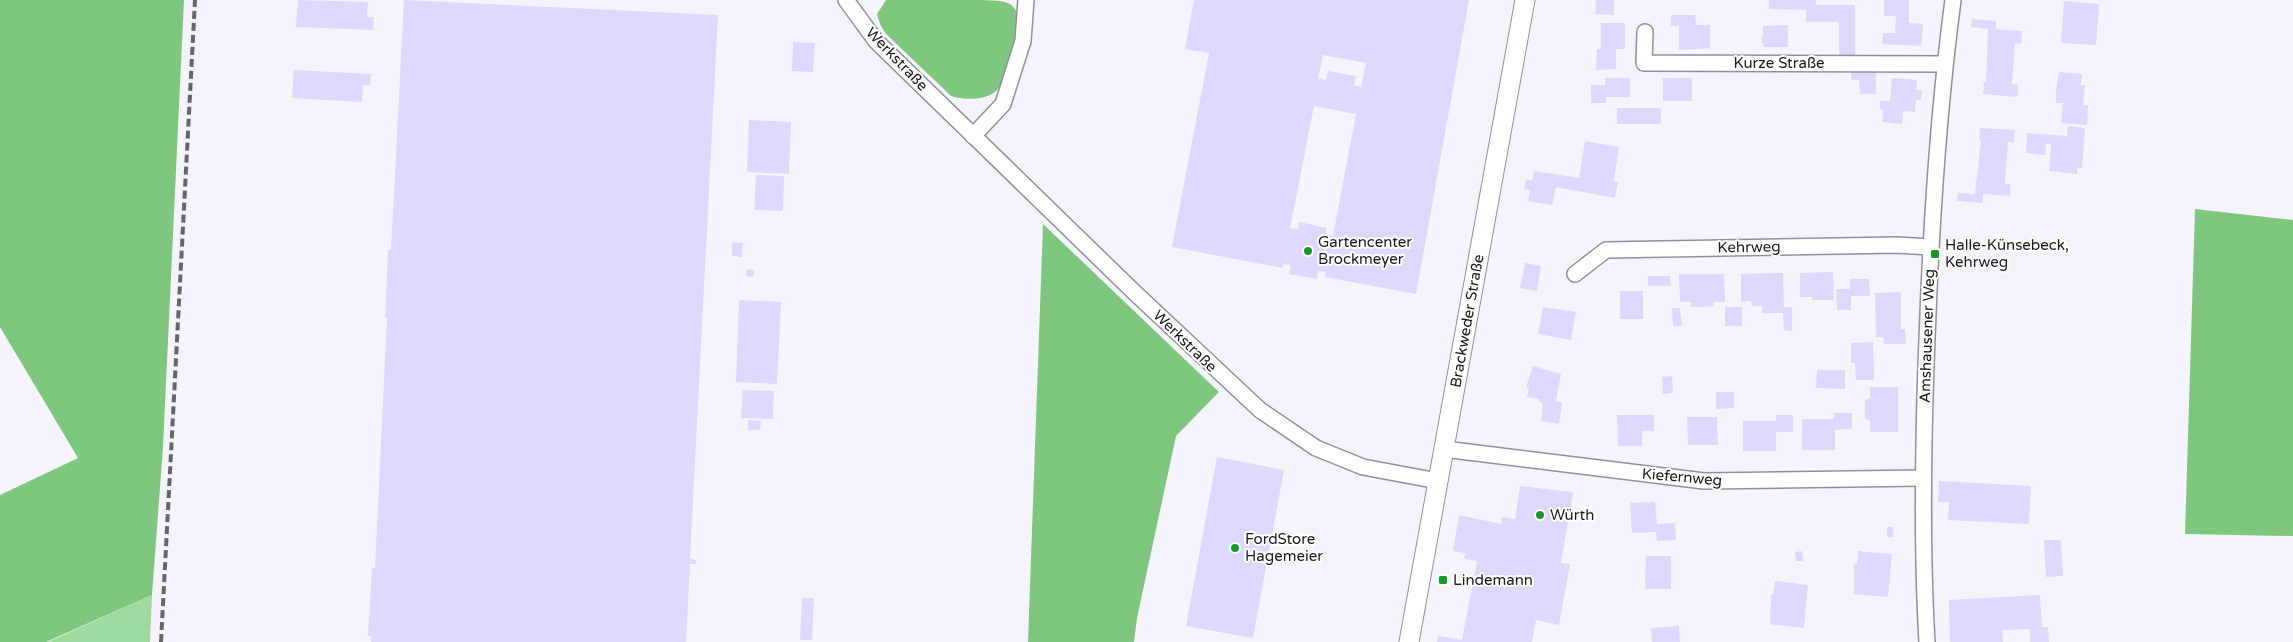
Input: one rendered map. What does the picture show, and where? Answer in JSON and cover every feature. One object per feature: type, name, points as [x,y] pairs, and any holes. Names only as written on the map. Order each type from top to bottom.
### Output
[{"type":"street","name":"Werkstraße","points":[[846,0],[876,41],[1218,373],[1260,410],[1316,448],[1363,467],[1438,481]]},
{"type":"street","points":[[973,136],[1003,104],[1023,42],[1026,0]]},
{"type":"street","name":"Brackweder Straße","points":[[1409,642],[1525,0]]},
{"type":"street","name":"Amshausener Weg","points":[[1927,642],[1922,478],[1930,247],[1944,64],[1953,0]]},
{"type":"street","name":"Kurze Straße","points":[[1645,32],[1644,63],[1944,64]]},
{"type":"street","name":"Kehrweg","points":[[1575,274],[1606,250],[1897,245],[1930,247]]},
{"type":"street","name":"Kiefernweg","points":[[1444,449],[1704,481],[1922,478]]},
{"type":"green space","points":[[0,0],[184,0],[163,447],[152,595],[46,642],[0,642],[0,495],[78,458],[0,327]]},
{"type":"green space","points":[[886,0],[986,0],[1005,2],[1012,6],[1016,11],[1018,19],[1017,35],[1005,77],[998,89],[980,98],[965,99],[951,96],[886,34],[877,14]]},
{"type":"green space","points":[[2195,209],[2293,220],[2293,536],[2185,534]]},
{"type":"green space","points":[[1043,224],[1219,392],[1176,436],[1137,618],[1134,642],[1028,642]]},
{"type":"green space","points":[[152,595],[150,642],[48,642]]},
{"type":"building","points":[[298,0],[368,2],[367,17],[374,17],[373,30],[296,27]]},
{"type":"building","points":[[404,0],[718,15],[690,559],[696,560],[696,564],[690,564],[686,642],[371,642],[371,636],[368,636],[372,568],[375,568],[387,318],[385,318],[388,250],[391,250]]},
{"type":"building","points":[[1194,0],[1469,0],[1416,294],[1325,277],[1326,272],[1318,271],[1317,279],[1289,274],[1291,265],[1283,264],[1283,268],[1172,247],[1209,53],[1185,49]],"holes":[[[1323,55],[1366,63],[1361,87],[1354,85],[1356,76],[1328,71],[1326,80],[1318,79]],[[1314,106],[1356,114],[1333,236],[1325,235],[1327,228],[1299,222],[1298,229],[1290,228]]]},
{"type":"building","points":[[1596,0],[1614,0],[1614,15],[1595,14]]},
{"type":"building","points":[[1769,0],[1816,0],[1816,5],[1855,5],[1855,55],[1839,55],[1839,22],[1806,22],[1806,10],[1769,9]]},
{"type":"building","points":[[1884,0],[1909,0],[1909,23],[1923,24],[1921,46],[1882,44],[1883,33],[1895,33],[1896,16],[1884,16]]},
{"type":"building","points":[[2064,1],[2099,4],[2096,45],[2061,43]]},
{"type":"building","points":[[1671,15],[1695,15],[1696,25],[1710,25],[1710,48],[1679,50],[1679,26],[1671,26]]},
{"type":"building","points":[[1972,19],[1996,21],[1996,29],[2022,31],[2021,44],[2015,43],[2012,84],[2018,85],[2017,97],[1983,94],[1984,82],[1986,82],[1988,29],[1971,27]]},
{"type":"building","points":[[1601,23],[1625,23],[1625,49],[1616,49],[1616,69],[1596,70],[1597,49],[1601,49]]},
{"type":"building","points":[[1788,25],[1788,47],[1764,47],[1761,38],[1763,36],[1763,26]]},
{"type":"building","points":[[793,42],[815,43],[813,72],[792,71]]},
{"type":"building","points":[[1852,67],[1876,67],[1876,94],[1860,94],[1859,80],[1851,80]]},
{"type":"building","points":[[294,70],[371,74],[370,85],[363,85],[362,102],[292,98]]},
{"type":"building","points":[[2059,72],[2082,74],[2081,85],[2085,85],[2083,105],[2088,105],[2087,125],[2061,123],[2063,103],[2056,103]]},
{"type":"building","points":[[1605,78],[1630,78],[1630,97],[1606,97],[1606,103],[1591,103],[1591,85],[1605,85]]},
{"type":"building","points":[[1663,78],[1692,78],[1692,101],[1663,101]]},
{"type":"building","points":[[1892,78],[1917,80],[1916,90],[1922,90],[1921,100],[1916,100],[1915,112],[1903,111],[1902,124],[1882,122],[1883,109],[1880,109],[1880,101],[1890,101]]},
{"type":"building","points":[[1617,108],[1661,108],[1661,124],[1617,124]]},
{"type":"building","points":[[749,120],[791,122],[789,174],[747,172]]},
{"type":"building","points":[[2068,126],[2085,128],[2082,168],[2077,168],[2077,174],[2049,171],[2051,144],[2046,144],[2045,155],[2026,153],[2027,133],[2067,136]]},
{"type":"building","points":[[1980,128],[2015,130],[2014,143],[2008,142],[2005,184],[2010,184],[2010,196],[1983,194],[1983,203],[1957,201],[1958,193],[1975,194],[1981,140],[1979,140]]},
{"type":"building","points":[[1585,141],[1619,147],[1614,181],[1618,182],[1615,198],[1556,187],[1552,205],[1528,201],[1530,190],[1524,189],[1526,179],[1532,181],[1534,171],[1579,178]]},
{"type":"building","points":[[756,175],[784,176],[783,211],[754,210]]},
{"type":"building","points":[[732,242],[743,243],[742,257],[732,256]]},
{"type":"building","points":[[1525,263],[1541,266],[1537,291],[1520,288]]},
{"type":"building","points":[[750,269],[754,273],[750,277],[746,273]]},
{"type":"building","points":[[1833,272],[1834,300],[1812,300],[1812,297],[1800,297],[1800,273]]},
{"type":"building","points":[[1783,273],[1784,307],[1792,307],[1792,331],[1784,330],[1783,313],[1762,313],[1762,306],[1752,306],[1751,301],[1741,302],[1741,274]]},
{"type":"building","points":[[1679,274],[1724,274],[1725,302],[1713,302],[1713,306],[1691,307],[1691,302],[1680,302]]},
{"type":"building","points":[[1648,276],[1670,276],[1671,286],[1648,286]]},
{"type":"building","points":[[1850,279],[1869,279],[1870,296],[1851,296],[1851,310],[1837,310],[1836,289],[1850,289]]},
{"type":"building","points":[[1620,291],[1643,291],[1643,319],[1620,319]]},
{"type":"building","points":[[1901,292],[1901,329],[1905,329],[1906,344],[1884,344],[1883,337],[1876,337],[1875,293]]},
{"type":"building","points":[[739,300],[781,302],[777,384],[736,382]]},
{"type":"building","points":[[1543,307],[1576,312],[1571,340],[1538,334]]},
{"type":"building","points":[[1725,307],[1742,307],[1742,326],[1725,326]]},
{"type":"building","points":[[1672,308],[1680,308],[1682,326],[1673,326]]},
{"type":"building","points":[[1873,342],[1874,380],[1856,380],[1855,363],[1851,363],[1851,343]]},
{"type":"building","points":[[1533,366],[1561,374],[1556,401],[1562,402],[1559,424],[1541,421],[1543,405],[1538,399],[1527,397],[1529,388],[1526,387]]},
{"type":"building","points":[[1817,370],[1845,370],[1845,389],[1816,388]]},
{"type":"building","points":[[1672,376],[1673,393],[1663,394],[1662,377]]},
{"type":"building","points":[[1870,387],[1898,387],[1898,432],[1870,432],[1870,421],[1865,418],[1865,401],[1870,398]]},
{"type":"building","points":[[743,390],[774,391],[773,419],[741,418]]},
{"type":"building","points":[[1716,392],[1734,392],[1734,408],[1716,409]]},
{"type":"building","points":[[1834,413],[1852,413],[1852,429],[1835,430],[1835,450],[1802,450],[1802,419],[1834,419]]},
{"type":"building","points":[[1617,415],[1654,415],[1654,431],[1642,431],[1642,446],[1618,446]]},
{"type":"building","points":[[1776,415],[1793,415],[1793,432],[1776,432],[1776,451],[1743,451],[1743,421],[1776,421]]},
{"type":"building","points":[[1687,417],[1717,417],[1718,445],[1688,445]]},
{"type":"building","points":[[748,420],[761,421],[760,430],[748,430]]},
{"type":"building","name":"FordStore Hagemeier","points":[[1217,457],[1284,470],[1253,638],[1186,626]]},
{"type":"building","points":[[1939,481],[2031,486],[2029,524],[1948,520],[1949,502],[1938,502]]},
{"type":"building","points":[[1520,486],[1573,492],[1561,563],[1570,564],[1559,625],[1536,620],[1532,642],[1437,642],[1438,636],[1462,640],[1477,561],[1464,559],[1465,553],[1453,551],[1459,515],[1501,524],[1502,517],[1515,519]]},
{"type":"building","points":[[1655,502],[1657,524],[1675,523],[1676,540],[1657,541],[1656,532],[1632,533],[1630,503]]},
{"type":"building","points":[[1887,527],[1893,527],[1894,537],[1887,537]]},
{"type":"building","points":[[2044,540],[2061,540],[2063,576],[2046,577]]},
{"type":"building","points":[[1802,551],[1803,561],[1796,561],[1795,552]]},
{"type":"building","points":[[1858,551],[1892,554],[1888,597],[1854,594],[1854,564],[1857,564]]},
{"type":"building","points":[[1646,556],[1671,556],[1671,589],[1645,589]]},
{"type":"building","points":[[1775,581],[1808,585],[1804,628],[1770,624],[1771,594],[1773,595]]},
{"type":"building","points":[[2040,595],[2042,627],[2048,627],[2049,642],[2030,642],[2030,629],[2002,630],[2003,642],[1950,642],[1949,600]]},
{"type":"building","points":[[802,598],[814,598],[812,640],[800,640]]},
{"type":"building","points":[[1679,626],[1680,642],[1652,642],[1651,628]]},
{"type":"railway","points":[[161,642],[195,0]]},
{"type":"place","name":"Gartencenter Brockmeyer","points":[[1308,251]]},
{"type":"place","name":"Halle-Künsebeck, Kehrweg","points":[[1935,254]]},
{"type":"place","name":"Würth","points":[[1540,515]]},
{"type":"place","name":"FordStore Hagemeier","points":[[1235,548]]},
{"type":"place","name":"Lindemann","points":[[1443,580]]}]
